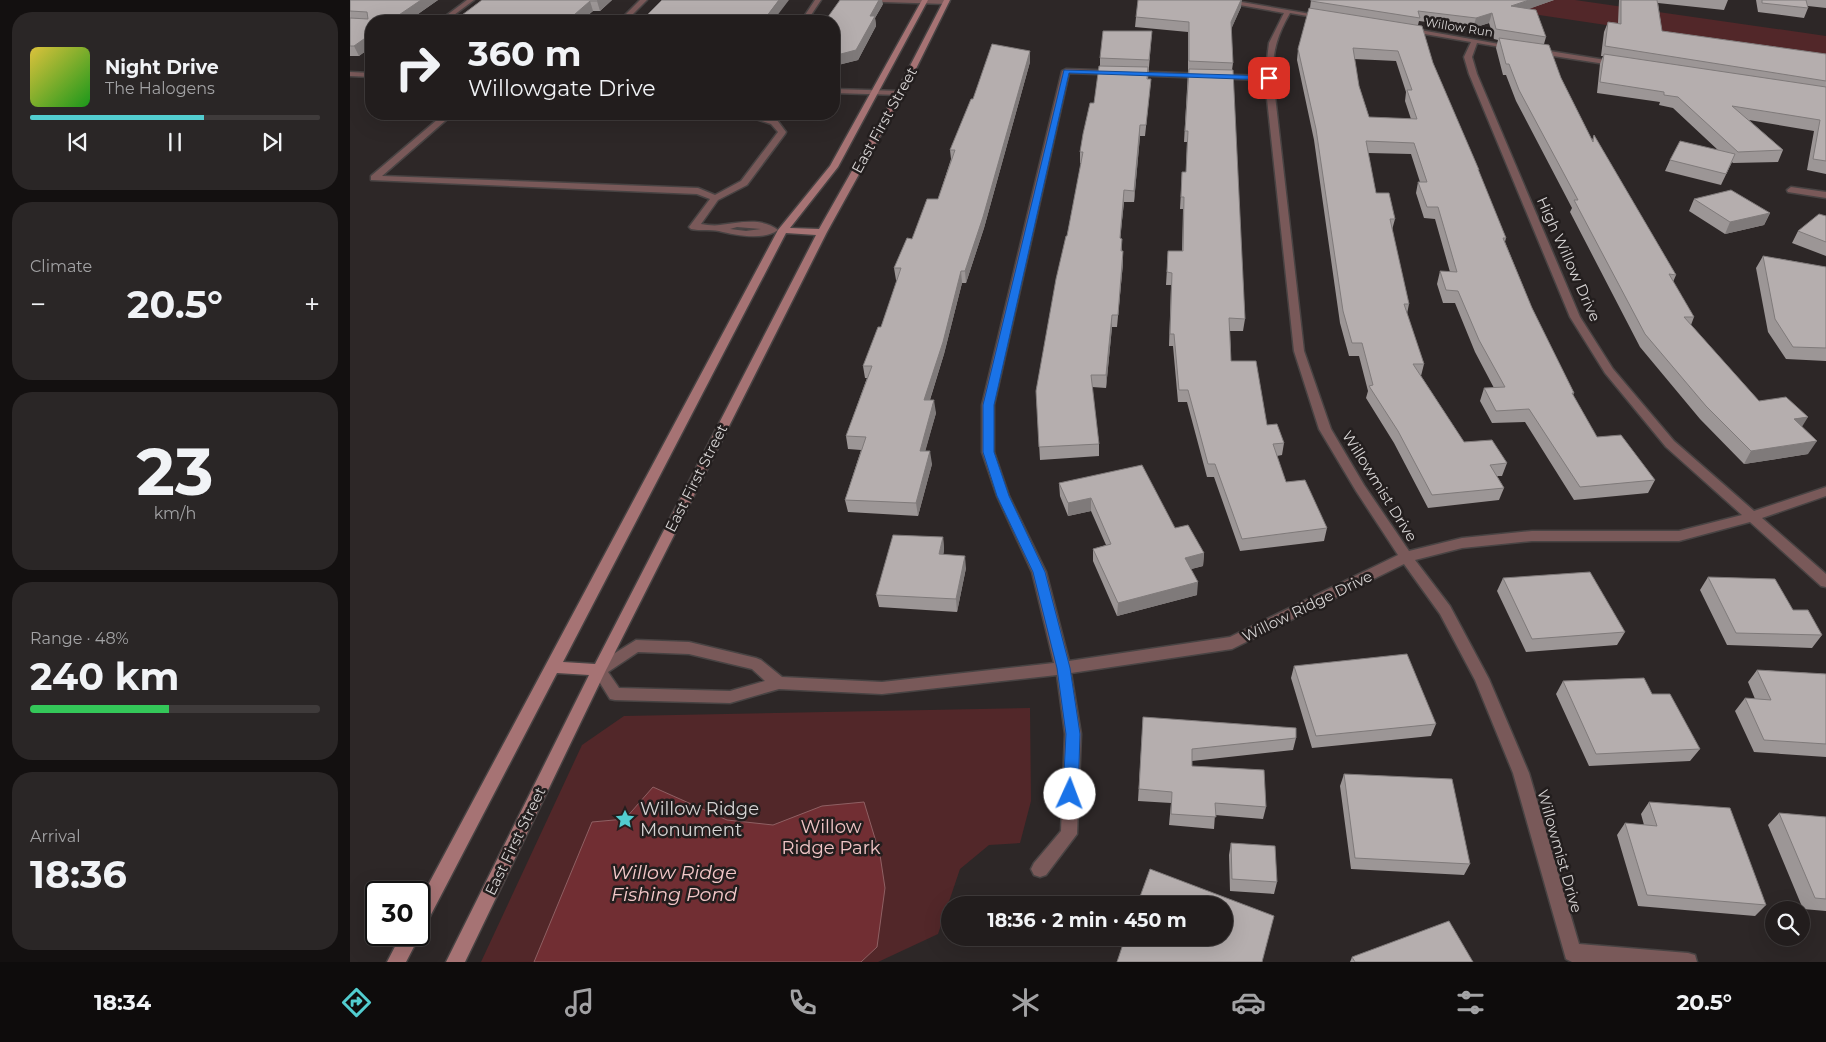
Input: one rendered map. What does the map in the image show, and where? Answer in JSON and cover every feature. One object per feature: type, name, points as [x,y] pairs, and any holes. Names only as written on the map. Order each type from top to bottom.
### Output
[{"type":"main road","name":"East First Street","points":[[430,899],[554,667],[777,230],[834,167],[925,1]]},
{"type":"main road","name":"East First Street","points":[[455,962],[599,670],[822,232],[900,93],[946,1]]},
{"type":"main road","points":[[777,230],[822,232]]},
{"type":"main road","points":[[554,667],[599,670]]},
{"type":"main road","points":[[396,962],[405,946]]},
{"type":"street","points":[[451,15],[472,0]]},
{"type":"street","points":[[628,15],[644,0]]},
{"type":"street","points":[[808,15],[818,0]]},
{"type":"street","points":[[883,0],[946,1]]},
{"type":"street","points":[[1236,3],[1337,19]]},
{"type":"street","name":"Willowmist Drive","points":[[1288,11],[1272,38],[1268,59],[1269,78],[1299,351],[1325,429],[1360,488],[1406,557],[1445,610],[1482,679],[1521,773],[1572,953],[1688,962]]},
{"type":"street","name":"Willow Run","points":[[1396,28],[1622,65]]},
{"type":"street","name":"High Willow Drive","points":[[1475,41],[1468,57],[1473,74],[1575,316],[1609,371],[1670,444],[1826,582]]},
{"type":"street","points":[[1040,869],[1069,834],[1073,734],[1063,668],[1039,572],[1003,496],[988,452],[988,405],[1066,71],[1269,78]]},
{"type":"street","points":[[350,74],[365,74]]},
{"type":"street","points":[[840,91],[900,93]]},
{"type":"street","points":[[442,120],[374,178],[698,191],[715,198]]},
{"type":"street","points":[[767,120],[774,122],[782,132],[744,183],[715,198],[694,227],[720,228],[731,234],[754,235],[777,230]]},
{"type":"street","points":[[1791,190],[1826,195]]},
{"type":"street","name":"Willow Ridge Drive","points":[[599,670],[615,694],[730,697],[779,683],[882,688],[1063,668],[1232,643],[1406,557],[1462,543],[1532,536],[1679,536],[1752,517],[1826,492]]},
{"type":"street","points":[[599,670],[636,646],[689,648],[756,664],[779,683]]},
{"type":"green space","points":[[1439,0],[1575,0],[1826,36],[1826,58]]},
{"type":"green space","name":"Willow Ridge Park","points":[[1030,708],[1031,801],[1020,843],[989,845],[960,869],[951,896],[941,896],[941,925],[938,934],[878,962],[481,962],[582,745],[624,716]]},
{"type":"water","name":"Willow Ridge Fishing Pond","points":[[653,787],[727,820],[773,825],[822,806],[864,802],[880,855],[885,888],[877,947],[861,962],[534,962],[592,822],[625,819]]},
{"type":"building","points":[[350,0],[421,0],[399,15],[367,15],[367,12],[350,11]]},
{"type":"building","points":[[482,0],[598,0],[590,1],[574,15],[462,15]]},
{"type":"building","points":[[662,0],[779,0],[768,15],[647,15]]},
{"type":"building","points":[[840,0],[879,0],[870,16],[875,16],[856,50],[840,54],[840,15],[829,15]]},
{"type":"building","points":[[1138,0],[1241,0],[1231,22],[1233,63],[1189,61],[1189,22],[1136,17]]},
{"type":"building","points":[[1311,0],[1529,0],[1511,6],[1536,10],[1546,37],[1496,29],[1492,13],[1476,18],[1418,11],[1420,18]]},
{"type":"building","points":[[1621,0],[1657,0],[1662,31],[1826,54],[1826,81],[1605,46],[1608,22],[1621,24]]},
{"type":"building","points":[[1762,0],[1806,0],[1808,8],[1762,3]]},
{"type":"building","points":[[1309,8],[1422,26],[1433,63],[1506,238],[1503,238],[1532,308],[1574,393],[1572,393],[1597,437],[1621,435],[1655,480],[1580,487],[1529,409],[1496,411],[1484,388],[1505,387],[1479,340],[1458,291],[1446,290],[1440,271],[1457,272],[1438,207],[1427,207],[1418,182],[1427,182],[1414,143],[1366,141],[1376,193],[1389,193],[1395,219],[1390,219],[1409,304],[1404,304],[1424,364],[1413,364],[1464,442],[1492,440],[1507,463],[1490,465],[1504,488],[1432,495],[1398,431],[1369,386],[1373,385],[1362,343],[1352,343],[1343,311],[1316,129],[1298,49]],"holes":[[[1353,48],[1398,51],[1412,90],[1407,90],[1417,119],[1369,117],[1359,86]]]},
{"type":"building","points":[[350,18],[365,19],[365,38],[354,46],[350,46]]},
{"type":"building","points":[[1103,31],[1152,31],[1149,60],[1100,58]]},
{"type":"building","points":[[1499,38],[1549,45],[1561,78],[1593,142],[1594,135],[1676,275],[1669,274],[1694,317],[1684,317],[1759,401],[1786,397],[1808,417],[1794,419],[1817,441],[1751,451],[1706,406],[1645,334],[1574,200],[1578,200],[1519,90],[1509,64],[1506,64]]},
{"type":"building","points":[[992,44],[1030,51],[983,217],[965,271],[961,271],[943,342],[924,400],[934,400],[920,451],[930,451],[916,503],[845,500],[866,437],[846,436],[872,366],[863,366],[878,327],[881,327],[901,268],[894,268],[907,238],[912,239],[927,199],[938,199],[955,150],[950,150],[971,99],[973,99]]},
{"type":"building","points":[[1604,54],[1826,87],[1826,161],[1813,159],[1820,120],[1732,106],[1783,150],[1738,152],[1678,97],[1664,95],[1664,92],[1600,82]]},
{"type":"building","points":[[1099,66],[1148,67],[1147,79],[1151,79],[1146,125],[1140,125],[1134,191],[1124,190],[1120,238],[1122,239],[1121,251],[1123,251],[1118,315],[1112,315],[1106,375],[1091,375],[1099,444],[1039,447],[1036,391],[1056,279],[1067,236],[1083,152],[1080,152],[1083,134],[1090,103],[1094,103]]},
{"type":"building","points":[[1189,69],[1233,70],[1245,319],[1229,318],[1231,361],[1256,361],[1267,425],[1277,424],[1284,443],[1273,444],[1286,482],[1305,480],[1327,528],[1242,539],[1215,464],[1208,464],[1188,390],[1179,390],[1174,334],[1170,334],[1172,273],[1167,272],[1168,251],[1183,251],[1184,197],[1181,197],[1182,172],[1186,172],[1188,131],[1185,131]]},
{"type":"building","points":[[1680,141],[1735,154],[1726,174],[1670,160]]},
{"type":"building","points":[[1731,190],[1770,213],[1730,222],[1694,199]]},
{"type":"building","points":[[1819,214],[1826,216],[1826,242],[1798,231]]},
{"type":"building","points":[[1763,256],[1826,267],[1826,348],[1793,347],[1775,319]]},
{"type":"building","points":[[1142,465],[1175,528],[1188,525],[1204,553],[1185,558],[1198,582],[1118,603],[1093,549],[1111,544],[1091,498],[1068,503],[1059,483]]},
{"type":"building","points":[[893,535],[943,537],[939,554],[965,556],[956,599],[876,595]]},
{"type":"building","points":[[1590,572],[1625,632],[1532,639],[1503,578]]},
{"type":"building","points":[[1708,577],[1775,579],[1793,610],[1808,610],[1822,635],[1736,633]]},
{"type":"building","points":[[1407,654],[1436,724],[1316,736],[1294,666]]},
{"type":"building","points":[[1757,670],[1826,674],[1826,744],[1764,740],[1745,698],[1771,700]]},
{"type":"building","points":[[1644,678],[1652,694],[1670,694],[1700,749],[1596,754],[1563,681]]},
{"type":"building","points":[[1143,717],[1296,728],[1296,738],[1192,749],[1192,766],[1264,770],[1266,807],[1215,803],[1216,817],[1171,814],[1172,792],[1139,789]]},
{"type":"building","points":[[1344,774],[1452,779],[1470,864],[1355,858]]},
{"type":"building","points":[[1649,802],[1730,808],[1765,905],[1647,895],[1625,823],[1657,826]]},
{"type":"building","points":[[1779,813],[1826,817],[1826,899],[1815,898]]},
{"type":"building","points":[[1231,843],[1275,846],[1277,882],[1232,879]]},
{"type":"building","points":[[1150,869],[1221,896],[1140,896]]},
{"type":"building","points":[[1233,900],[1274,916],[1262,962],[1117,962],[1122,946],[1233,946]]},
{"type":"building","points":[[1449,921],[1473,962],[1355,962],[1352,957]]},
{"type":"place","name":"Willow Ridge Monument","points":[[625,819]]},
{"type":"route","points":[[1070,794],[1073,734],[1063,668],[1039,572],[1003,496],[988,452],[988,405],[1066,71],[1269,78]]}]
